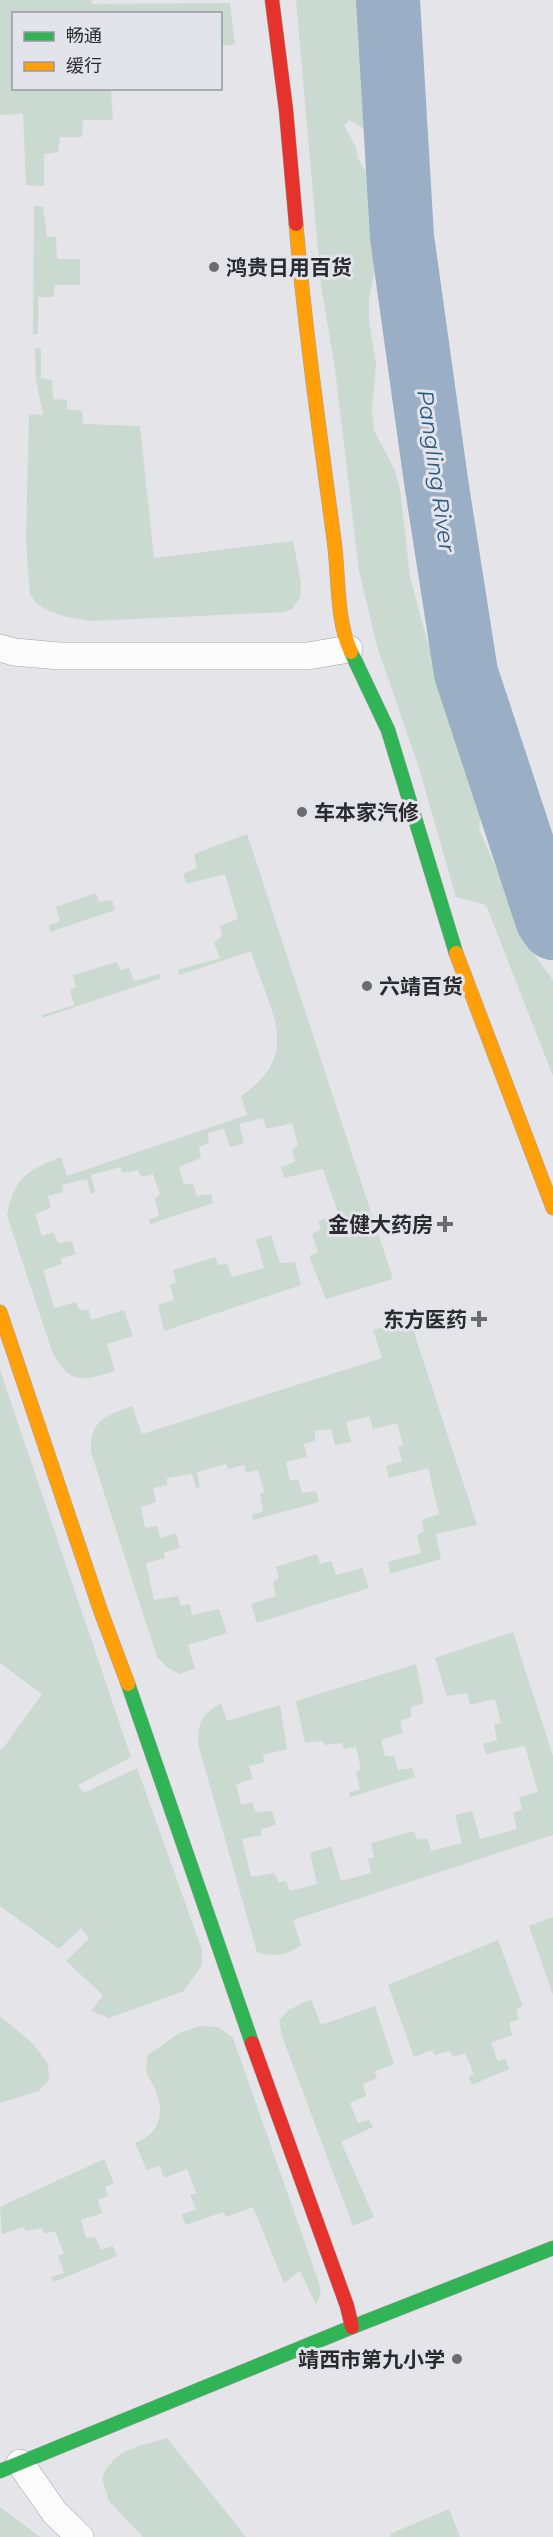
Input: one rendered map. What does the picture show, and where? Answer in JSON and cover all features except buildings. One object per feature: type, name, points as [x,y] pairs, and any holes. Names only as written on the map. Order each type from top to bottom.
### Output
[{"type":"street","points":[[272,0],[286,110],[295,233],[313,394],[338,571],[343,630],[349,649],[388,730],[445,922],[553,1208]]},
{"type":"street","points":[[0,648],[14,652],[59,656],[308,656],[349,649]]},
{"type":"street","points":[[0,1312],[101,1612],[158,1766],[231,1986],[347,2306],[352,2327]]},
{"type":"street","points":[[80,2537],[10,2467],[352,2327],[553,2248]]},
{"type":"shaded area","points":[[0,0],[91,0],[92,4],[230,3],[235,44],[222,46],[222,12],[12,12],[12,90],[111,90],[113,120],[83,120],[82,137],[60,137],[58,152],[44,154],[44,186],[26,185],[23,114],[0,115]]},
{"type":"shaded area","points":[[296,0],[380,0],[378,45],[381,63],[375,92],[383,119],[383,131],[376,137],[349,120],[344,126],[356,148],[358,159],[377,189],[383,204],[385,222],[369,299],[369,320],[376,364],[372,411],[374,431],[395,470],[400,489],[410,577],[427,640],[438,665],[455,726],[469,747],[479,771],[482,800],[479,829],[499,875],[520,913],[522,935],[526,944],[553,980],[553,1076],[486,905],[456,897],[419,768],[377,646],[359,571],[335,369],[321,285]]},
{"type":"shaded area","points":[[34,206],[43,207],[47,237],[56,237],[57,259],[80,259],[80,285],[55,285],[53,297],[38,297],[38,334],[33,334]]},
{"type":"shaded area","points":[[35,348],[41,349],[41,378],[52,380],[53,399],[67,400],[67,409],[82,411],[83,424],[140,426],[154,558],[293,541],[301,582],[300,598],[292,609],[284,612],[91,621],[63,616],[36,603],[30,594],[26,539],[29,414],[43,415],[36,380]]},
{"type":"shaded area","points":[[247,834],[393,1279],[326,1299],[309,1256],[318,1252],[312,1234],[321,1229],[318,1221],[338,1213],[323,1169],[284,1178],[281,1167],[295,1162],[292,1149],[298,1145],[292,1123],[267,1129],[263,1118],[239,1124],[244,1143],[230,1147],[224,1129],[208,1133],[209,1143],[199,1147],[201,1158],[179,1167],[184,1185],[193,1183],[197,1196],[211,1194],[213,1203],[150,1224],[149,1220],[159,1216],[155,1199],[160,1194],[153,1174],[141,1177],[138,1170],[123,1173],[120,1167],[91,1175],[95,1192],[91,1194],[87,1179],[62,1185],[63,1192],[48,1196],[51,1208],[35,1214],[42,1236],[53,1232],[58,1243],[72,1241],[76,1254],[61,1258],[62,1264],[43,1270],[54,1308],[76,1302],[79,1310],[89,1310],[91,1320],[124,1310],[133,1336],[107,1344],[115,1371],[94,1377],[78,1378],[64,1370],[52,1351],[7,1215],[10,1202],[18,1184],[24,1177],[31,1171],[61,1157],[67,1176],[247,1115],[241,1096],[261,1080],[272,1063],[277,1047],[272,1011],[251,951],[180,975],[178,970],[220,958],[214,943],[222,936],[220,926],[238,919],[225,874],[186,884],[183,874],[197,868],[194,854]]},
{"type":"shaded area","points":[[96,893],[99,902],[112,900],[115,910],[50,932],[49,925],[60,921],[56,907]]},
{"type":"shaded area","points":[[117,962],[120,970],[129,968],[134,981],[160,974],[161,978],[42,1018],[42,1015],[74,1005],[70,990],[76,987],[73,975]]},
{"type":"shaded area","points":[[271,1235],[280,1263],[295,1262],[301,1285],[164,1331],[158,1305],[174,1300],[170,1285],[176,1282],[173,1270],[215,1257],[218,1265],[227,1264],[232,1277],[264,1268],[256,1240]]},
{"type":"shaded area","points":[[410,1320],[477,1525],[436,1534],[441,1559],[390,1574],[388,1562],[421,1553],[417,1535],[424,1531],[422,1520],[439,1514],[428,1468],[389,1478],[386,1466],[402,1461],[398,1447],[403,1445],[397,1423],[373,1429],[369,1416],[346,1422],[351,1442],[335,1445],[331,1429],[315,1431],[315,1441],[304,1444],[307,1457],[286,1462],[290,1481],[298,1479],[302,1493],[316,1491],[319,1502],[253,1520],[252,1515],[263,1511],[260,1494],[264,1492],[258,1470],[246,1473],[244,1465],[228,1469],[226,1464],[197,1472],[200,1487],[196,1488],[192,1474],[167,1478],[167,1485],[153,1488],[156,1502],[141,1507],[145,1528],[157,1526],[160,1538],[176,1533],[180,1548],[164,1552],[165,1558],[146,1563],[154,1600],[178,1596],[181,1606],[190,1604],[192,1615],[219,1609],[227,1633],[188,1645],[195,1668],[180,1674],[168,1668],[157,1657],[91,1452],[91,1441],[96,1426],[114,1413],[132,1406],[142,1434],[382,1358],[373,1330]]},
{"type":"shaded area","points":[[0,1370],[131,1757],[78,1785],[84,1793],[137,1768],[202,1950],[202,1965],[184,1991],[109,2018],[91,2011],[103,1995],[66,1961],[89,1939],[81,1928],[59,1949],[0,1906],[0,1749],[2,1750],[42,1694],[0,1663]]},
{"type":"shaded area","points":[[317,1554],[320,1564],[331,1561],[336,1575],[362,1568],[369,1588],[257,1623],[251,1604],[276,1596],[273,1582],[279,1578],[276,1567]]},
{"type":"shaded area","points":[[513,1632],[553,1756],[553,1835],[293,1920],[301,1945],[280,1955],[257,1952],[198,1744],[200,1724],[205,1715],[221,1703],[227,1721],[280,1705],[287,1749],[263,1755],[264,1762],[249,1766],[253,1779],[236,1784],[241,1805],[253,1802],[255,1812],[272,1811],[276,1825],[261,1829],[261,1835],[242,1839],[251,1877],[274,1873],[278,1882],[286,1881],[290,1891],[317,1884],[310,1853],[331,1846],[341,1881],[371,1873],[368,1859],[374,1857],[371,1843],[414,1831],[417,1840],[427,1838],[431,1851],[462,1843],[455,1815],[472,1811],[480,1839],[517,1829],[513,1813],[522,1809],[519,1797],[538,1792],[525,1746],[486,1754],[483,1744],[497,1740],[494,1724],[501,1723],[495,1699],[470,1705],[467,1693],[447,1696],[435,1658]]},
{"type":"shaded area","points":[[416,1664],[424,1703],[411,1707],[411,1717],[400,1721],[403,1733],[381,1740],[385,1756],[394,1756],[398,1770],[412,1768],[415,1777],[350,1797],[349,1793],[360,1789],[356,1772],[361,1769],[356,1747],[344,1749],[342,1743],[325,1745],[322,1741],[305,1743],[296,1701]]},
{"type":"shaded area","points":[[553,1917],[553,1995],[529,1926]]},
{"type":"shaded area","points":[[498,1940],[523,2006],[516,2009],[519,2019],[509,2023],[512,2035],[491,2043],[498,2061],[505,2059],[509,2069],[472,2085],[469,2077],[474,2074],[465,2053],[453,2057],[450,2051],[435,2055],[432,2050],[414,2057],[388,1985]]},
{"type":"shaded area","points":[[311,1999],[321,2025],[375,2006],[394,2064],[375,2071],[377,2078],[363,2084],[366,2096],[350,2103],[358,2123],[369,2120],[373,2127],[341,2142],[374,2217],[353,2226],[282,2036],[279,2020],[289,2010]]},
{"type":"shaded area","points":[[0,2016],[33,2044],[48,2064],[49,2080],[38,2091],[0,2103]]},
{"type":"shaded area","points":[[200,2026],[218,2027],[233,2038],[318,2280],[321,2293],[316,2305],[300,2271],[284,2283],[253,2207],[226,2217],[223,2212],[186,2225],[181,2215],[196,2209],[190,2195],[196,2193],[187,2169],[164,2178],[160,2166],[147,2170],[135,2143],[150,2135],[160,2115],[159,2100],[146,2069],[148,2055],[179,2033]]},
{"type":"shaded area","points":[[104,2159],[114,2183],[105,2187],[108,2196],[98,2200],[102,2213],[81,2220],[86,2238],[95,2237],[101,2250],[113,2246],[117,2256],[54,2282],[51,2277],[64,2273],[58,2256],[64,2253],[55,2231],[45,2234],[41,2228],[26,2231],[23,2227],[2,2234],[0,2207]]},
{"type":"shaded area","points":[[167,2438],[246,2537],[143,2537],[109,2501],[102,2478],[114,2460],[128,2450]]},
{"type":"shaded area","points":[[0,2507],[40,2537],[0,2537]]},
{"type":"shaded area","points":[[449,2509],[460,2537],[391,2537],[390,2534]]},
{"type":"waterway","name":"Pangling River","points":[[388,0],[402,237],[466,673],[547,919],[553,928]]},
{"type":"traffic: fast","points":[[351,652],[388,730],[456,953]]},
{"type":"traffic: fast","points":[[128,1684],[252,2043]]},
{"type":"traffic: fast","points":[[0,2471],[352,2327],[553,2248]]},
{"type":"traffic: slow","points":[[296,224],[308,343],[334,540],[340,612],[351,652]]},
{"type":"traffic: slow","points":[[456,953],[553,1208]]},
{"type":"traffic: slow","points":[[0,1312],[101,1612],[128,1684]]},
{"type":"traffic: jam","points":[[272,0],[286,110],[296,224]]},
{"type":"traffic: jam","points":[[252,2043],[347,2306],[352,2327]]},
{"type":"place","name":"鸿贵日用百货","points":[[214,267]]},
{"type":"place","name":"车本家汽修","points":[[302,812]]},
{"type":"place","name":"六靖百货","points":[[367,986]]},
{"type":"place","name":"金健大药房","points":[[445,1224]]},
{"type":"place","name":"东方医药","points":[[479,1319]]},
{"type":"place","name":"靖西市第九小学","points":[[457,2359]]}]
